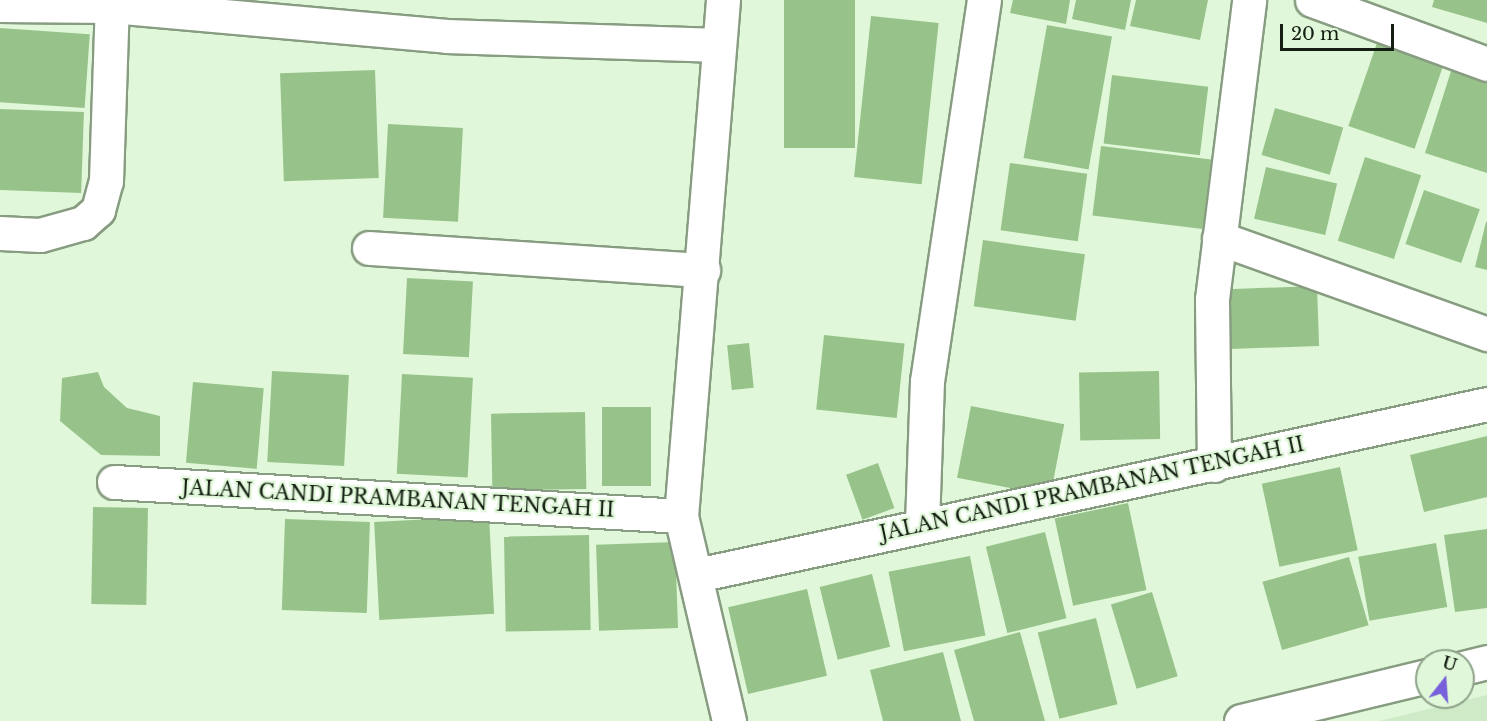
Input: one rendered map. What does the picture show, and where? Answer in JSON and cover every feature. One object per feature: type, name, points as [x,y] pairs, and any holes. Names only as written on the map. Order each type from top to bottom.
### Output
[{"type":"street","points":[[723,0],[703,270],[681,516],[697,575],[729,721]]},
{"type":"street","points":[[921,524],[927,381],[984,0]]},
{"type":"street","points":[[1214,465],[1212,299],[1249,0]]},
{"type":"street","points":[[1312,0],[1487,64]]},
{"type":"street","points":[[0,6],[112,3],[447,36],[718,45]]},
{"type":"street","points":[[0,233],[40,235],[83,223],[98,210],[106,181],[112,3]]},
{"type":"street","points":[[1219,238],[1487,334]]},
{"type":"street","points":[[369,248],[703,270]]},
{"type":"street","name":"JALAN CANDI PRAMBANAN TENGAH II","points":[[697,575],[921,524],[1214,465],[1487,404]]},
{"type":"street","name":"JALAN CANDI PRAMBANAN TENGAH II","points":[[114,482],[681,516]]},
{"type":"street","points":[[1241,721],[1415,679]]},
{"type":"shaded area","points":[[1487,695],[1487,721],[1379,721],[1429,709],[1475,709],[1475,698]]},
{"type":"building","points":[[784,0],[855,0],[855,148],[784,148]]},
{"type":"building","points":[[1013,0],[1070,0],[1066,24],[1010,13]]},
{"type":"building","points":[[1076,0],[1131,0],[1125,30],[1072,19]]},
{"type":"building","points":[[1136,0],[1208,0],[1200,40],[1130,26]]},
{"type":"building","points":[[1434,0],[1487,0],[1487,23],[1432,7]]},
{"type":"building","points":[[871,16],[939,23],[922,184],[854,177]]},
{"type":"building","points":[[1047,25],[1112,36],[1089,169],[1024,158]]},
{"type":"building","points":[[0,28],[90,34],[85,108],[0,102]]},
{"type":"building","points":[[1378,40],[1444,63],[1415,149],[1348,126]]},
{"type":"building","points":[[1452,68],[1487,79],[1487,173],[1425,153]]},
{"type":"building","points":[[375,70],[379,178],[284,181],[280,73]]},
{"type":"building","points":[[1112,75],[1208,87],[1200,155],[1104,143]]},
{"type":"building","points":[[1275,108],[1343,128],[1330,175],[1261,155]]},
{"type":"building","points":[[0,109],[84,112],[81,193],[0,190]]},
{"type":"building","points":[[388,124],[463,128],[458,222],[383,218]]},
{"type":"building","points":[[1101,146],[1211,160],[1203,229],[1092,215]]},
{"type":"building","points":[[1365,157],[1421,175],[1394,259],[1338,241]]},
{"type":"building","points":[[1010,163],[1087,174],[1078,241],[1001,230]]},
{"type":"building","points":[[1266,167],[1337,183],[1325,235],[1254,219]]},
{"type":"building","points":[[1424,190],[1480,209],[1461,263],[1405,244]]},
{"type":"building","points":[[1487,222],[1487,270],[1475,267]]},
{"type":"building","points":[[983,240],[1085,254],[1076,321],[974,306]]},
{"type":"building","points":[[407,278],[473,281],[469,357],[403,354]]},
{"type":"building","points":[[1317,286],[1319,346],[1229,349],[1227,289]]},
{"type":"building","points":[[824,335],[905,343],[897,418],[816,410]]},
{"type":"building","points":[[749,343],[754,388],[732,390],[727,345]]},
{"type":"building","points":[[272,371],[349,375],[344,466],[267,462]]},
{"type":"building","points":[[1159,371],[1160,439],[1080,440],[1079,372]]},
{"type":"building","points":[[98,372],[104,387],[127,408],[160,416],[160,456],[101,455],[60,421],[62,378]]},
{"type":"building","points":[[402,374],[473,378],[468,478],[397,474]]},
{"type":"building","points":[[193,382],[264,388],[257,469],[186,463]]},
{"type":"building","points":[[971,406],[1064,424],[1050,496],[957,478]]},
{"type":"building","points":[[602,407],[651,407],[651,486],[602,486]]},
{"type":"building","points":[[585,412],[586,489],[492,491],[491,414]]},
{"type":"building","points":[[1487,436],[1487,497],[1424,512],[1410,455]]},
{"type":"building","points":[[878,463],[894,508],[862,520],[846,475]]},
{"type":"building","points":[[1340,467],[1358,550],[1279,567],[1262,484]]},
{"type":"building","points":[[1128,503],[1147,590],[1073,606],[1055,519]]},
{"type":"building","points":[[93,507],[148,508],[146,605],[91,604]]},
{"type":"building","points":[[489,516],[494,614],[379,620],[374,522]]},
{"type":"building","points":[[285,519],[370,522],[367,613],[282,610]]},
{"type":"building","points":[[1487,529],[1487,608],[1455,612],[1444,535]]},
{"type":"building","points":[[1045,532],[1067,618],[1007,633],[986,547]]},
{"type":"building","points":[[589,535],[591,630],[506,631],[504,536]]},
{"type":"building","points":[[675,542],[678,628],[599,631],[596,545]]},
{"type":"building","points":[[1436,543],[1447,607],[1369,621],[1358,557]]},
{"type":"building","points":[[970,556],[985,636],[904,651],[889,572]]},
{"type":"building","points":[[1349,557],[1369,625],[1282,650],[1262,582]]},
{"type":"building","points":[[872,574],[890,647],[838,660],[820,587]]},
{"type":"building","points":[[807,589],[827,676],[748,694],[728,607]]},
{"type":"building","points":[[1152,592],[1178,676],[1137,689],[1111,605]]},
{"type":"building","points":[[1096,618],[1118,704],[1059,719],[1038,633]]},
{"type":"building","points":[[1020,632],[1045,721],[974,721],[954,650]]},
{"type":"building","points":[[943,652],[961,721],[883,721],[870,670]]}]
